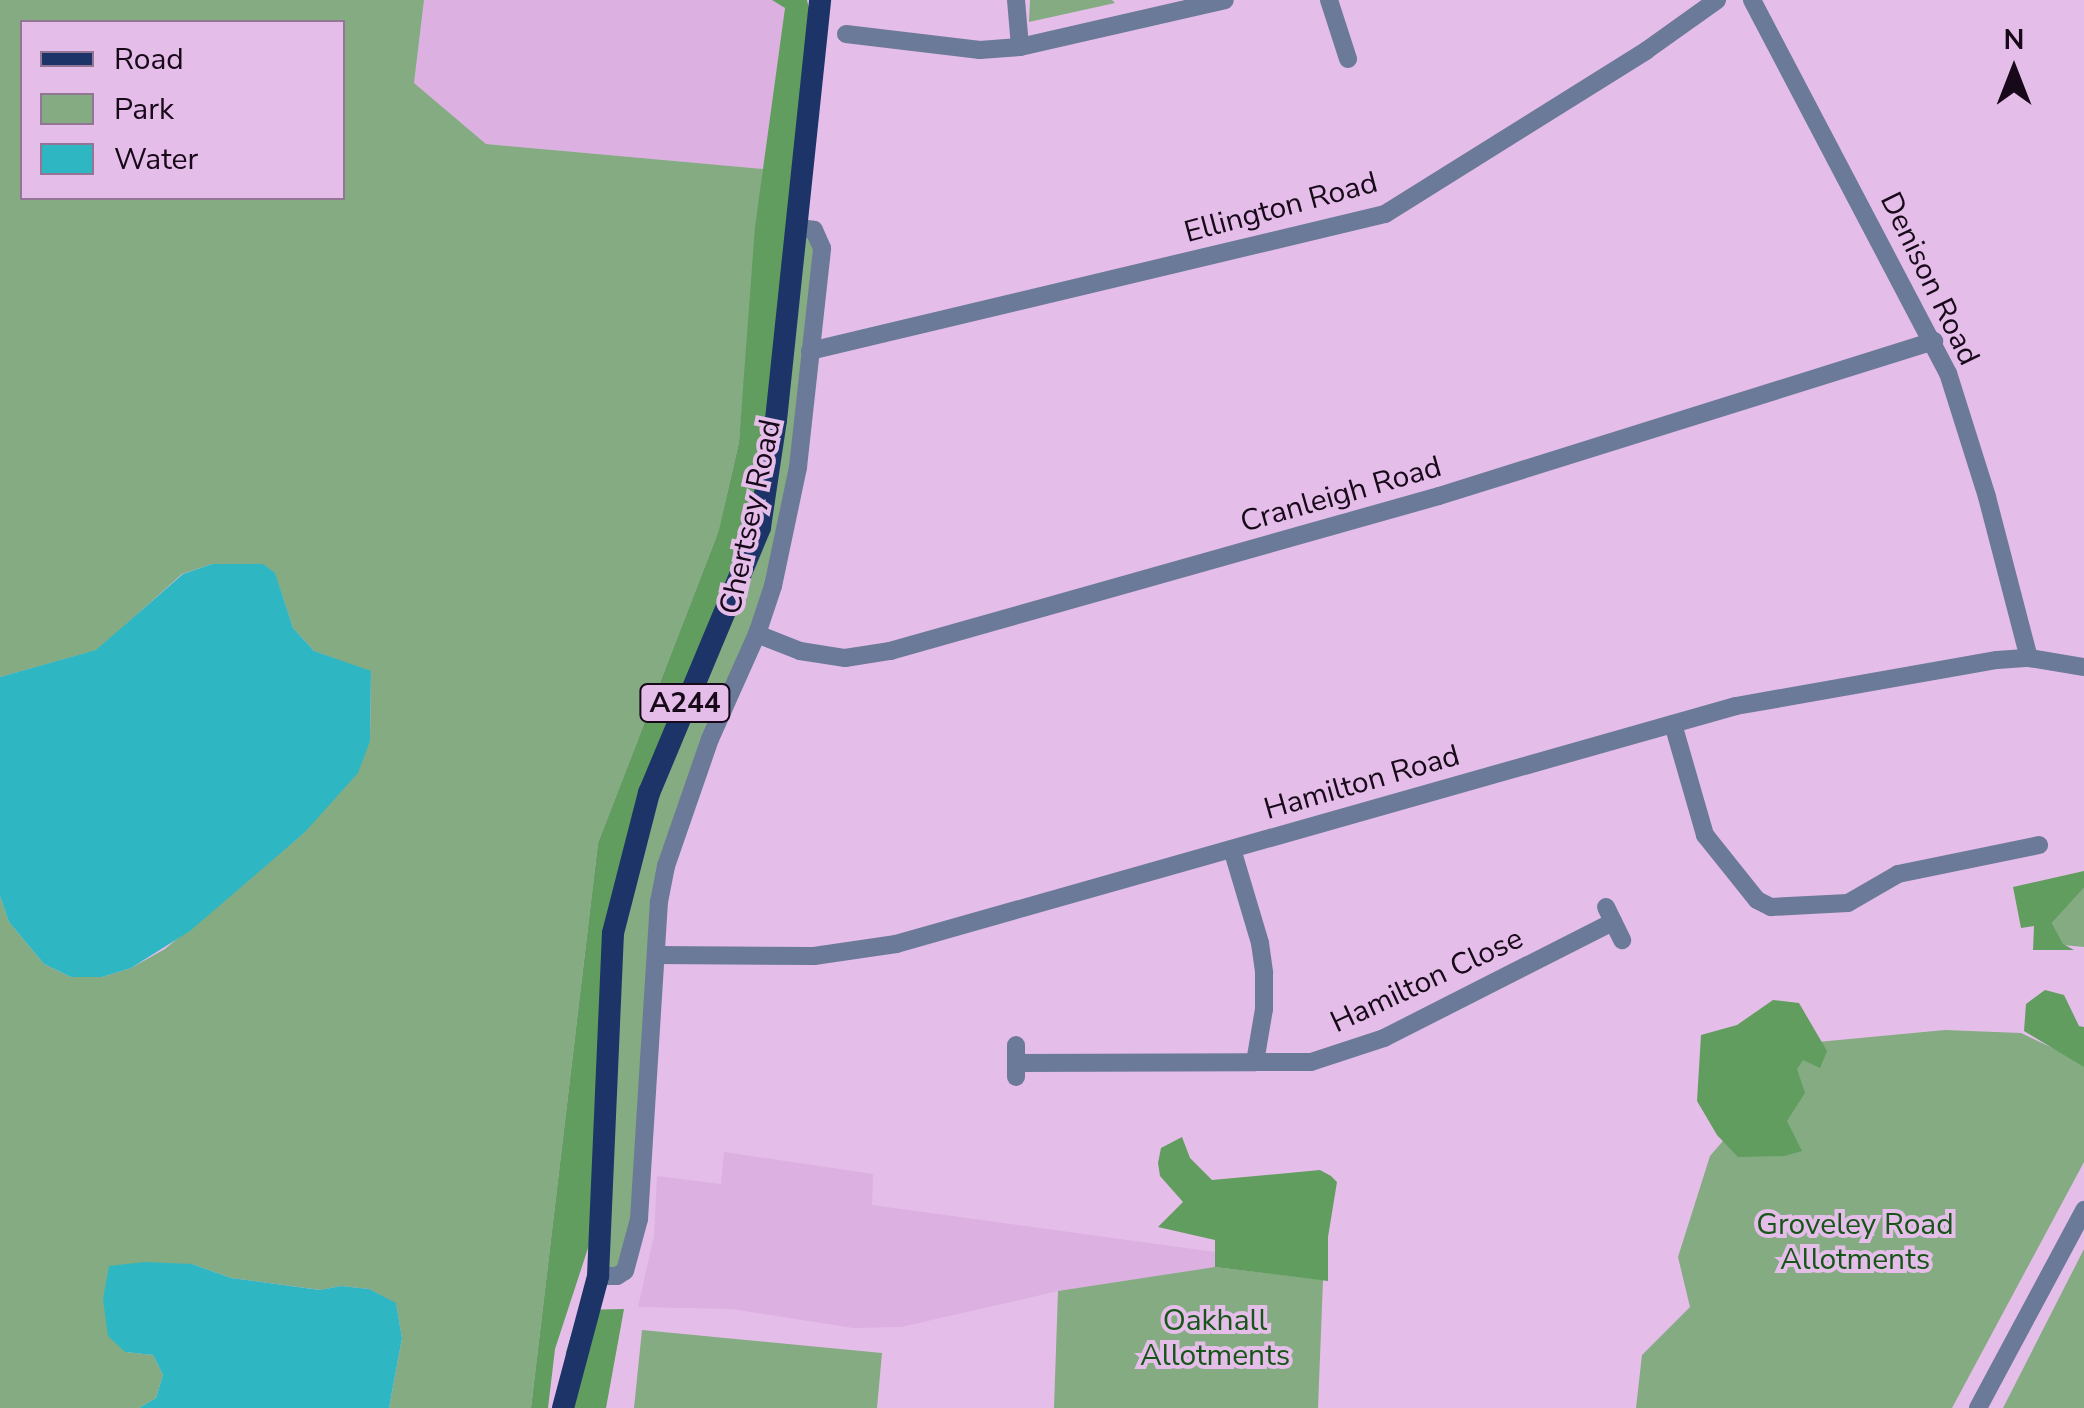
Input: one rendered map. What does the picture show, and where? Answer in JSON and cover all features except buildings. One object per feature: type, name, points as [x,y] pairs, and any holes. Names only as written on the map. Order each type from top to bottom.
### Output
[{"type":"main road","name":"Chertsey Road","points":[[563,1408],[598,1276],[613,933],[654,777],[760,526],[776,420],[820,0]]},
{"type":"street","points":[[1016,0],[1020,47]]},
{"type":"street","points":[[846,34],[980,50],[1020,47],[1225,0]]},
{"type":"street","points":[[1328,0],[1348,58]]},
{"type":"street","name":"Ellington Road","points":[[810,351],[1384,214],[1647,50],[1716,0]]},
{"type":"street","name":"Denison Road","points":[[1752,0],[1934,341],[1987,497],[2028,658]]},
{"type":"street","name":"Chertsey Road","points":[[598,1276],[618,1276],[631,1262],[639,1218],[659,902],[676,834],[710,738],[757,634],[773,586],[798,467],[820,236],[814,230],[795,227]]},
{"type":"street","name":"Cranleigh Road","points":[[757,634],[800,652],[845,658],[890,651],[1439,496],[1934,341]]},
{"type":"street","name":"Hamilton Road","points":[[656,956],[814,956],[896,944],[1673,724],[1807,693],[2028,658],[2084,668]]},
{"type":"street","points":[[1673,724],[1705,834],[1757,900],[1771,907],[1848,903],[1898,874],[2008,862],[2039,845]]},
{"type":"street","points":[[1232,849],[1260,942],[1264,973],[1264,1009],[1256,1062]]},
{"type":"street","name":"Hamilton Close","points":[[1016,1062],[1311,1062],[1384,1038],[1610,914],[1622,940]]},
{"type":"street","points":[[1978,1408],[2084,1210]]},
{"type":"shaded area","points":[[424,0],[772,0],[785,8],[763,169],[486,144],[414,83]]},
{"type":"shaded area","points":[[772,0],[807,0],[810,13],[765,444],[752,524],[638,805],[591,1239],[555,1349],[548,1408],[531,1408],[598,843],[719,530],[739,442],[755,227],[785,8]]},
{"type":"shaded area","points":[[2084,871],[2084,888],[2052,923],[2063,944],[2074,950],[2033,950],[2034,926],[2021,928],[2013,887]]},
{"type":"shaded area","points":[[2045,990],[2064,995],[2079,1026],[2084,1027],[2084,1067],[2024,1031],[2026,1004]]},
{"type":"shaded area","points":[[1773,1000],[1799,1003],[1827,1051],[1820,1068],[1803,1060],[1797,1069],[1805,1093],[1787,1121],[1802,1151],[1784,1156],[1738,1157],[1717,1135],[1697,1101],[1701,1035],[1737,1025]]},
{"type":"shaded area","points":[[1182,1137],[1190,1158],[1212,1180],[1320,1170],[1331,1176],[1337,1182],[1328,1237],[1328,1281],[1215,1267],[1215,1240],[1158,1227],[1183,1202],[1160,1176],[1158,1163],[1161,1148]]},
{"type":"shaded area","points":[[724,1152],[873,1174],[872,1205],[1215,1252],[1215,1267],[1058,1291],[901,1327],[853,1328],[732,1309],[638,1307],[654,1236],[657,1176],[721,1184]]},
{"type":"shaded area","points":[[624,1309],[606,1408],[564,1408],[566,1352],[579,1310]]},
{"type":"green space","points":[[0,0],[424,0],[414,83],[486,144],[763,169],[739,442],[719,530],[598,843],[531,1408],[389,1408],[402,1338],[396,1304],[369,1289],[341,1286],[321,1290],[231,1278],[192,1264],[125,1352],[153,1355],[163,1375],[156,1398],[139,1408],[0,1408],[0,896],[9,922],[44,964],[71,977],[102,977],[131,968],[165,949],[304,833],[370,741],[371,672],[314,651],[293,628],[275,574],[212,564],[182,574],[97,650],[0,677]]},
{"type":"green space","points":[[1030,0],[1112,0],[1115,3],[1029,22]]},
{"type":"green space","points":[[795,227],[822,248],[773,586],[666,866],[631,1262],[607,1278],[608,1003],[660,761]]},
{"type":"green space","points":[[2084,888],[2084,947],[2063,945],[2052,923]]},
{"type":"green space","name":"Groveley Road Allotments","points":[[1945,1030],[2021,1033],[2084,1063],[2084,1162],[1952,1408],[1636,1408],[1642,1355],[1690,1307],[1678,1257],[1710,1156],[1807,1043]]},
{"type":"green space","points":[[2084,1249],[2084,1408],[2003,1408]]},
{"type":"green space","name":"Oakhall Allotments","points":[[1215,1267],[1323,1280],[1318,1408],[1054,1408],[1058,1291]]},
{"type":"green space","points":[[642,1330],[882,1353],[877,1408],[634,1408]]},
{"type":"water","points":[[212,564],[263,564],[275,573],[293,628],[314,651],[371,671],[370,741],[358,773],[304,833],[190,931],[131,968],[102,977],[71,977],[44,964],[9,922],[0,896],[0,677],[96,650],[183,574]]},
{"type":"water","points":[[145,1262],[192,1264],[231,1278],[320,1290],[341,1286],[369,1289],[396,1303],[402,1338],[389,1408],[139,1408],[156,1398],[163,1375],[153,1355],[125,1352],[108,1336],[103,1299],[109,1266]]}]
